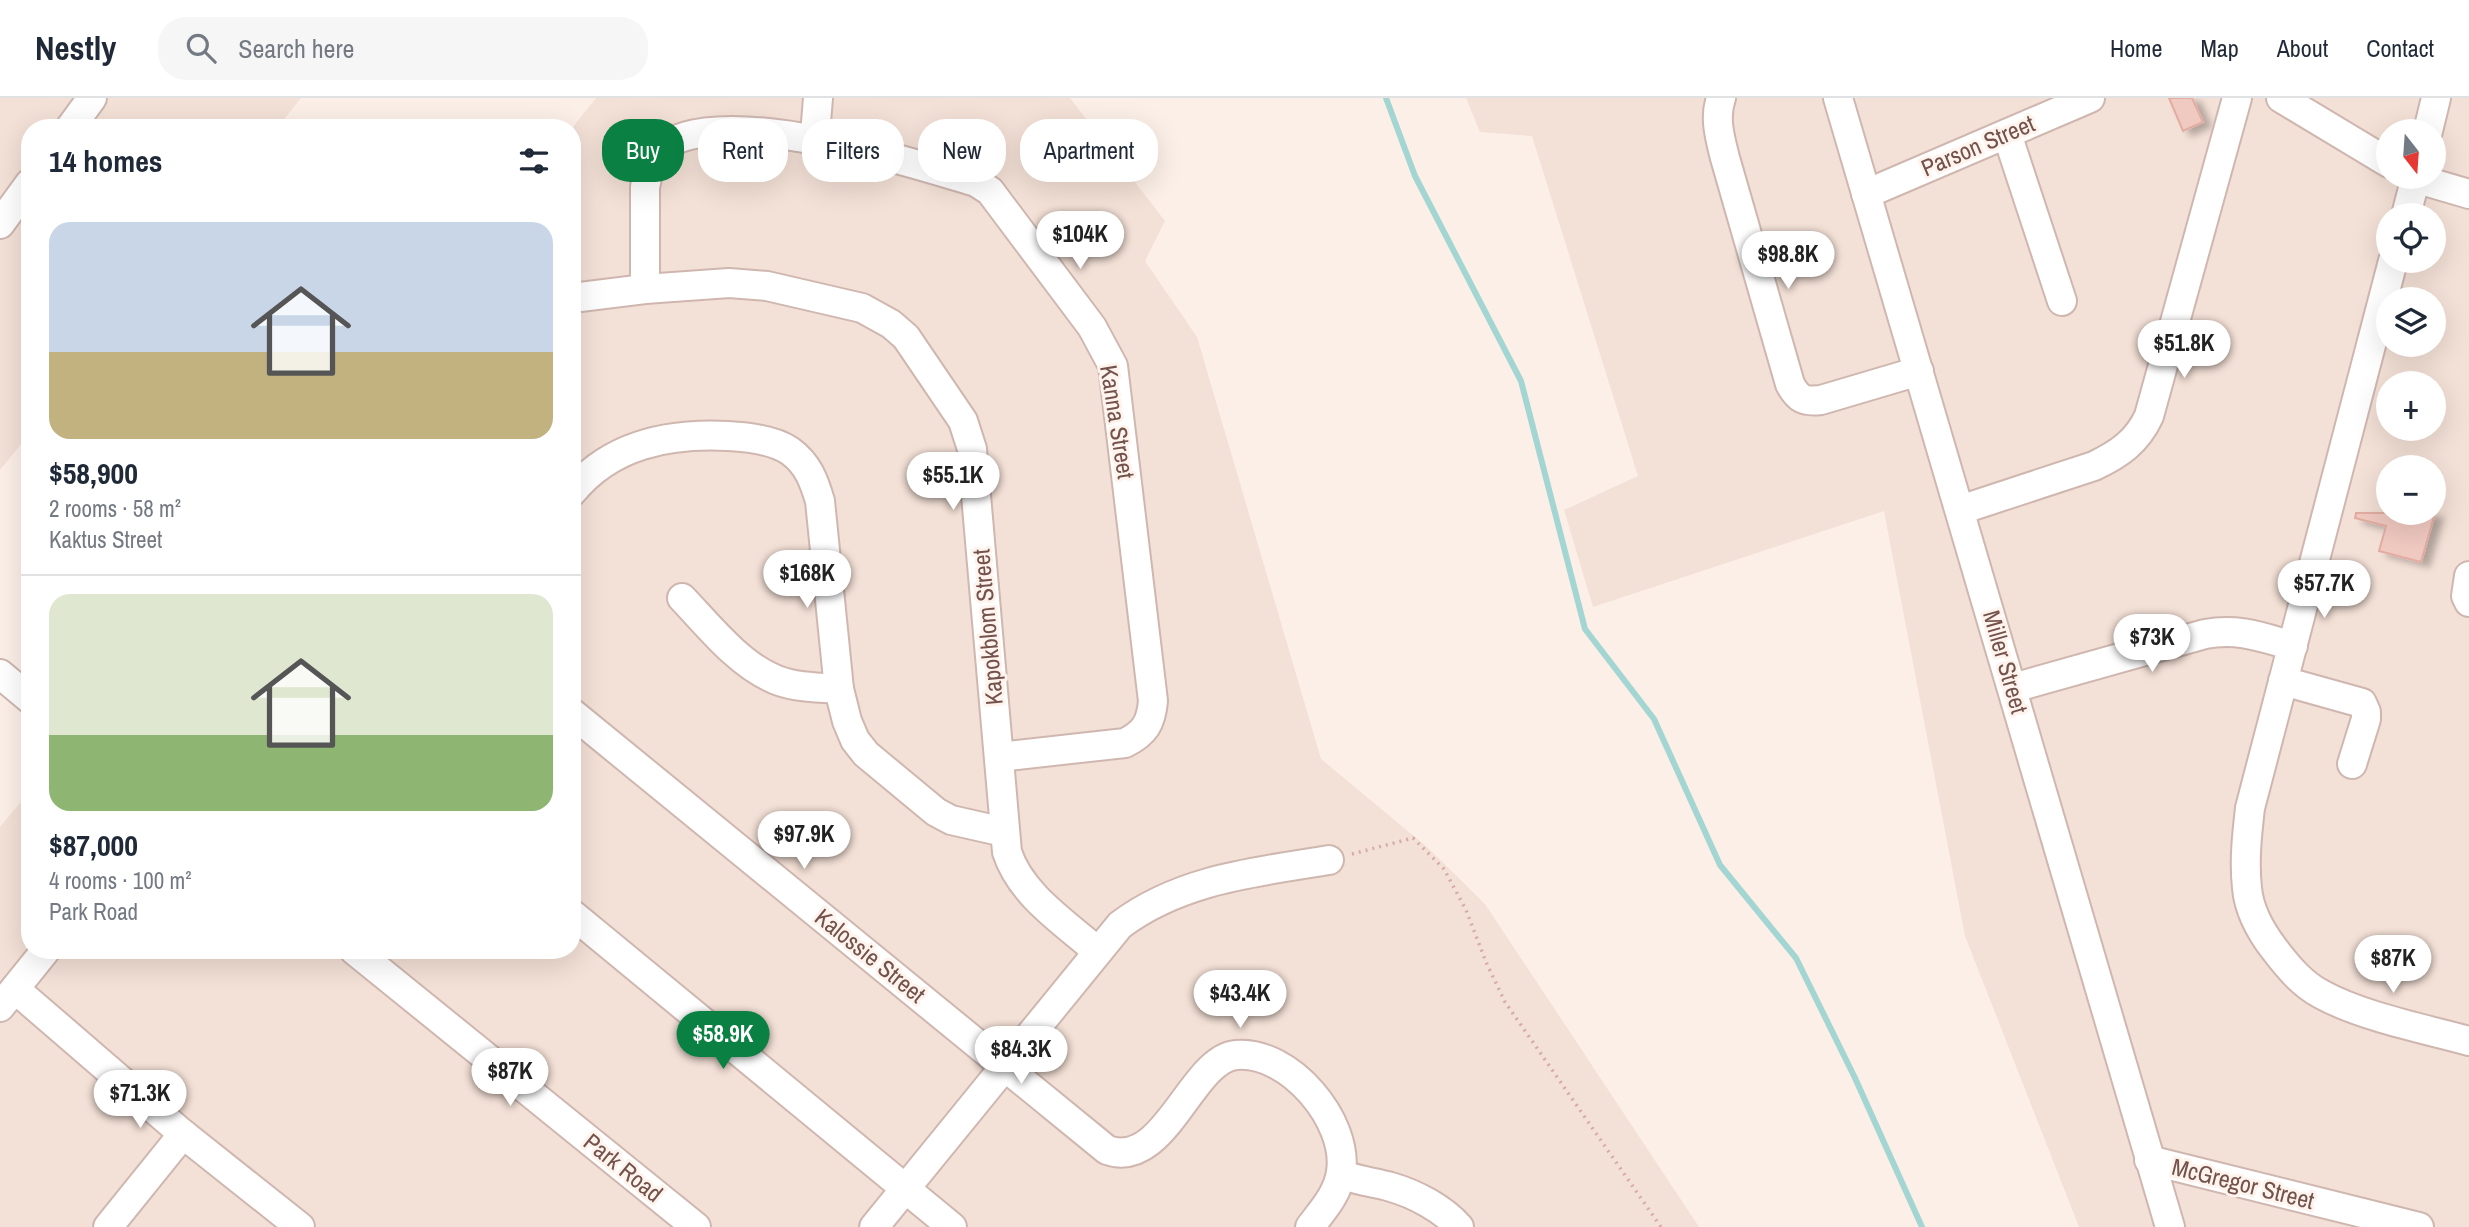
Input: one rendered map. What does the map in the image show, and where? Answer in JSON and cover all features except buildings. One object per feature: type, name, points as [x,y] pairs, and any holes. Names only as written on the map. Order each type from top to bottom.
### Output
[{"type":"street","points":[[77,119],[92,98]]},
{"type":"street","points":[[816,119],[818,98]]},
{"type":"street","points":[[1721,98],[1717,111],[1718,126],[1725,158],[1790,384],[1796,396],[1809,401],[1821,400],[1919,371]]},
{"type":"street","name":"Miller Street","points":[[1838,98],[2170,1227]]},
{"type":"street","name":"Parson Street","points":[[1867,194],[2090,98]]},
{"type":"street","points":[[1960,510],[2094,466],[2129,446],[2142,431],[2149,415],[2238,98]]},
{"type":"street","points":[[2281,98],[2376,155]]},
{"type":"street","points":[[2431,119],[2436,98]]},
{"type":"street","name":"Kanna Street","points":[[645,289],[645,187],[651,163],[658,150],[680,137],[717,127],[802,134]]},
{"type":"street","points":[[2007,134],[2062,301]]},
{"type":"street","name":"Kanna Street","points":[[904,161],[976,182],[990,191],[1091,327],[1113,366],[1153,701],[1151,717],[1147,728],[1138,737],[1125,743],[999,757]]},
{"type":"street","points":[[2446,187],[2469,194]]},
{"type":"street","points":[[0,224],[21,195]]},
{"type":"street","points":[[2390,273],[2250,808],[2246,889],[2253,914],[2264,936],[2302,980],[2320,994],[2339,1003],[2469,1041]]},
{"type":"street","name":"Kapokblom Street","points":[[581,297],[729,283],[767,286],[862,308],[891,324],[906,338],[963,421],[972,449],[1007,852],[1013,870],[1026,889],[1097,951]]},
{"type":"street","points":[[581,482],[590,472],[611,458],[646,442],[673,437],[749,437],[788,450],[804,463],[814,478],[820,501],[839,689],[855,740],[866,754],[936,812],[951,820],[1004,832]]},
{"type":"street","points":[[682,598],[746,662],[771,678],[798,686],[839,689]]},
{"type":"street","points":[[2013,688],[2205,634],[2225,631],[2244,632],[2293,646]]},
{"type":"street","points":[[0,674],[21,692]]},
{"type":"street","points":[[2283,681],[2362,703],[2366,719],[2352,764]]},
{"type":"street","name":"Kalossie Street","points":[[581,720],[1107,1150],[1119,1153],[1133,1151],[1151,1141],[1219,1062],[1231,1055],[1243,1054],[1271,1063],[1300,1080],[1323,1105],[1343,1153],[1341,1174]]},
{"type":"street","points":[[874,1227],[1120,925],[1139,910],[1162,899],[1230,876],[1329,860]]},
{"type":"street","points":[[581,921],[952,1227]]},
{"type":"street","points":[[39,959],[8,998],[300,1227]]},
{"type":"street","name":"Park Road","points":[[365,959],[696,1227]]},
{"type":"street","points":[[108,1227],[183,1134]]},
{"type":"street","name":"McGregor Street","points":[[2149,1160],[2420,1227]]},
{"type":"street","points":[[1310,1227],[1329,1203],[1341,1174],[1413,1195],[1444,1214],[1458,1227]]},
{"type":"path","points":[[1329,860],[1413,838],[1444,869],[1466,910],[1505,1002],[1661,1227]]},
{"type":"shaded area","points":[[0,98],[301,98],[284,119],[21,119],[21,444],[0,470]]},
{"type":"shaded area","points":[[596,98],[1070,98],[1086,119],[1020,119],[1020,182],[1135,182],[1165,221],[1145,261],[1197,337],[1321,759],[1427,847],[1485,904],[1699,1227],[0,1227],[0,827],[21,802],[21,959],[581,959],[581,119]]},
{"type":"shaded area","points":[[1466,98],[2469,98],[2469,1227],[2079,1227],[1965,936],[1884,511],[1593,607],[1564,510],[1638,476],[1532,136],[1480,132]]},
{"type":"waterway","points":[[1386,98],[1415,176],[1521,381],[1585,629],[1654,719],[1720,865],[1796,958],[1855,1078],[1922,1227]]}]
